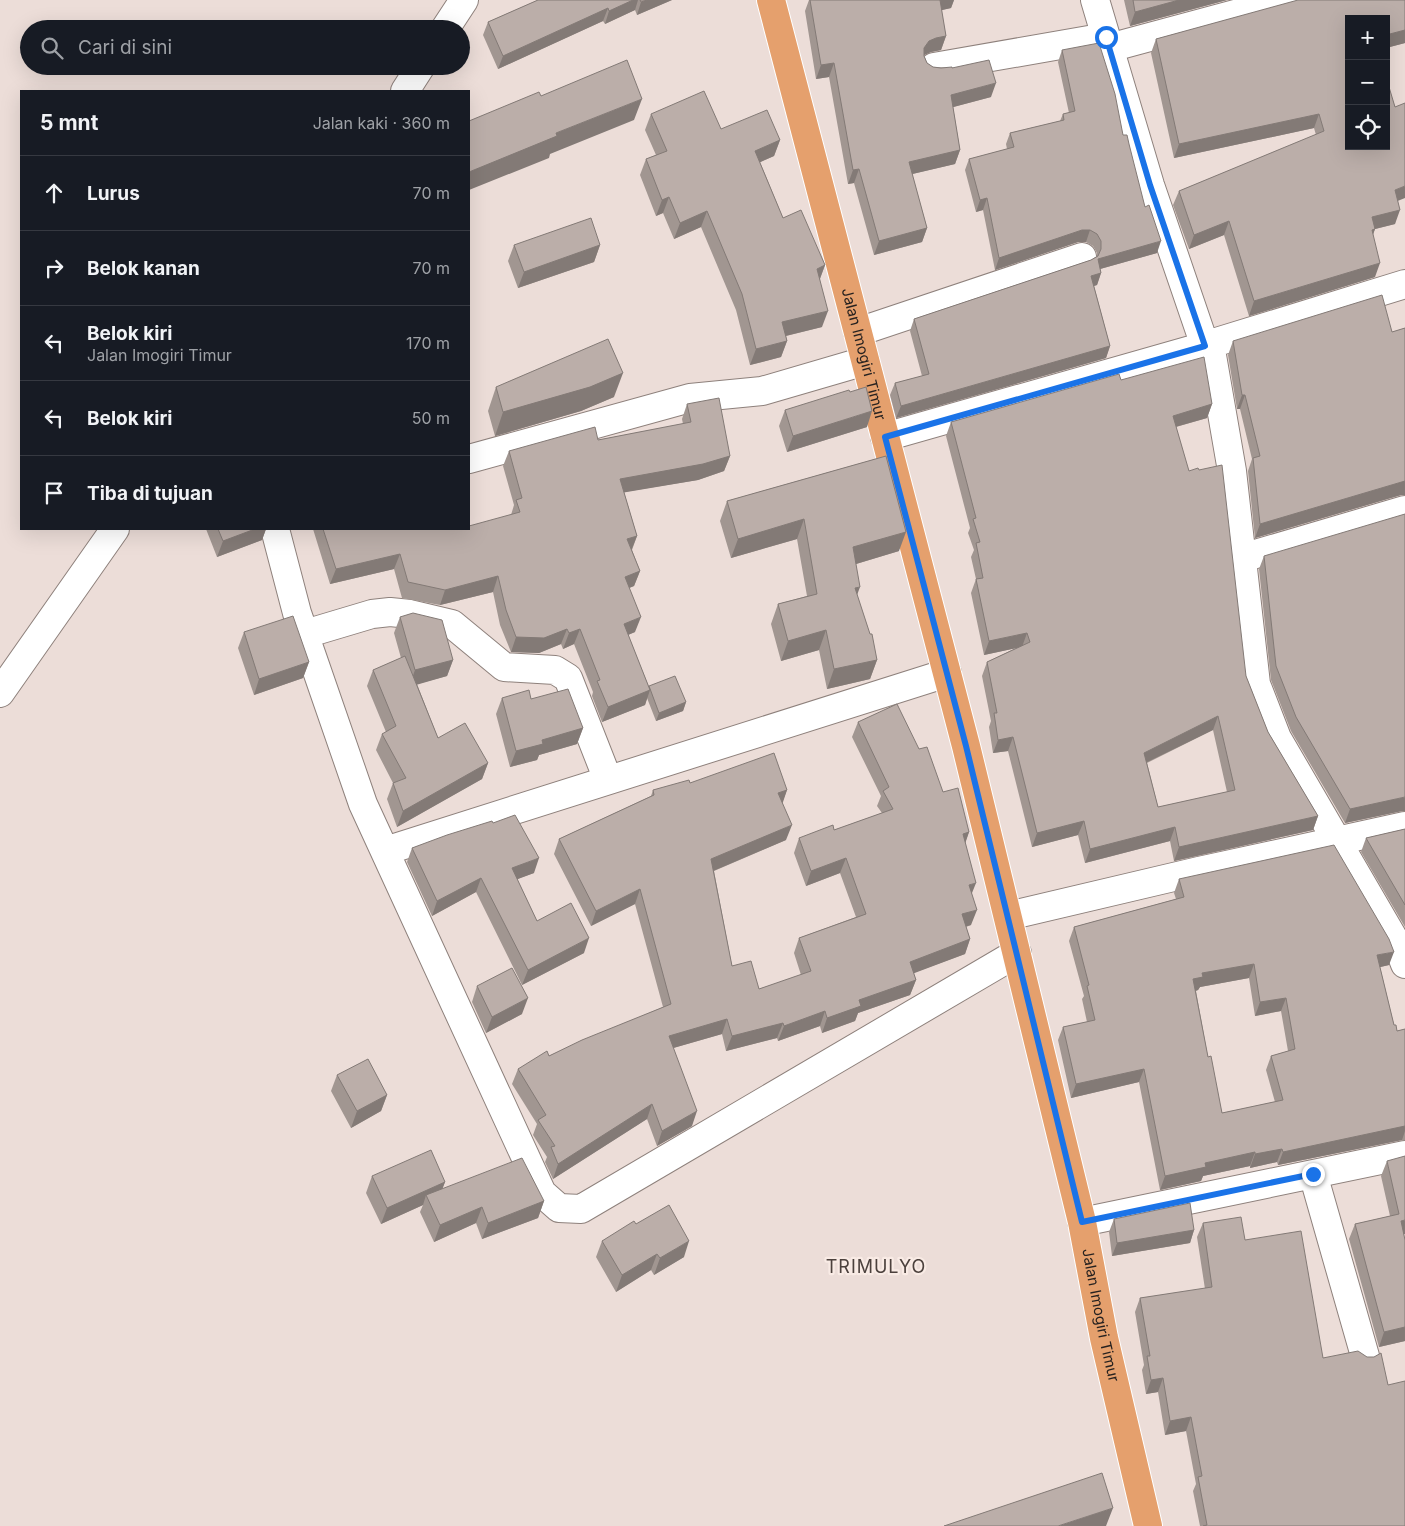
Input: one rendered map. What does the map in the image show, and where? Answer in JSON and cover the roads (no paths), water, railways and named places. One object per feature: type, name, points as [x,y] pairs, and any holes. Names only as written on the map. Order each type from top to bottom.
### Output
[{"type":"main road","name":"Jalan Imogiri Timur","points":[[771,0],[947,673],[1008,916],[1082,1222],[1104,1338],[1148,1526]]},
{"type":"street","points":[[451,20],[464,0]]},
{"type":"street","points":[[1095,0],[1150,185],[1208,345],[1232,472],[1256,684],[1277,738],[1398,946],[1405,964]]},
{"type":"street","points":[[934,67],[1108,43],[1287,0]]},
{"type":"street","points":[[406,90],[415,75]]},
{"type":"street","points":[[858,332],[1082,257]]},
{"type":"street","points":[[885,437],[1208,345],[1405,284]]},
{"type":"street","points":[[470,459],[690,398],[762,391],[865,361]]},
{"type":"street","points":[[1242,558],[1405,510]]},
{"type":"street","points":[[0,693],[114,530]]},
{"type":"street","points":[[275,530],[298,613],[363,804],[542,1193],[559,1208],[581,1209],[1017,953]]},
{"type":"street","points":[[305,634],[372,614],[390,612],[410,614],[452,624],[504,667],[555,670],[568,678],[608,780]]},
{"type":"street","points":[[385,851],[947,673]]},
{"type":"street","points":[[1008,916],[1199,871],[1405,826]]},
{"type":"street","points":[[1082,1222],[1405,1155]]},
{"type":"street","points":[[1313,1174],[1365,1356]]},
{"type":"district","name":"TRIMULYO","points":[[876,1267]]}]
